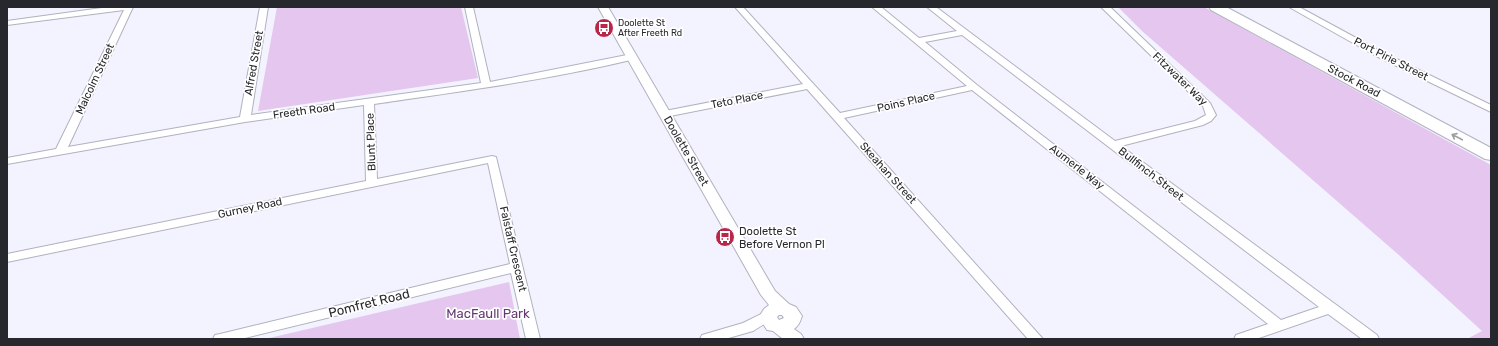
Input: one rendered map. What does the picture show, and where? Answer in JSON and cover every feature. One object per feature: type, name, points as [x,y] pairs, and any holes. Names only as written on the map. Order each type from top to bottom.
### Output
[{"type":"highway","name":"Stock Road","points":[[1216,7],[1491,155]]},
{"type":"highway","name":"Stock Road","points":[[1236,7],[1491,142]]},
{"type":"street","points":[[7,23],[128,7]]},
{"type":"street","name":"Malcolm Street","points":[[60,152],[128,7]]},
{"type":"street","name":"Alfred Street","points":[[245,119],[264,7]]},
{"type":"street","points":[[469,7],[486,85]]},
{"type":"street","name":"Doolette Street","points":[[603,7],[768,295],[778,318]]},
{"type":"street","name":"Skeahan Street","points":[[739,7],[1036,339]]},
{"type":"street","name":"Aumerle Way","points":[[876,7],[974,87],[1279,326]]},
{"type":"street","name":"Bullfinch Street","points":[[932,7],[1214,222],[1372,339]]},
{"type":"street","name":"Fitzwater Way","points":[[1105,7],[1207,105],[1211,115],[1207,120],[1199,123],[1113,145]]},
{"type":"street","name":"Port Pirie Street","points":[[1293,7],[1379,54],[1491,109]]},
{"type":"street","points":[[918,41],[964,32]]},
{"type":"street","name":"Freeth Road","points":[[7,161],[245,119],[486,85],[601,64],[609,65],[633,59]]},
{"type":"street","name":"Teto Place","points":[[665,114],[809,86]]},
{"type":"street","name":"Poins Place","points":[[837,117],[974,87]]},
{"type":"street","name":"Blunt Place","points":[[369,101],[372,183]]},
{"type":"street","name":"Gurney Road","points":[[7,258],[492,159]]},
{"type":"street","name":"Falstaff Crescent","points":[[492,159],[534,339]]},
{"type":"street","name":"Pomfret Road","points":[[220,339],[517,266]]},
{"type":"street","points":[[1242,339],[1330,308]]},
{"type":"street","points":[[707,339],[778,318],[796,339]]},
{"type":"green space","points":[[277,7],[461,7],[478,78],[258,111]]},
{"type":"green space","points":[[1118,7],[1204,7],[1491,165],[1491,339],[1467,339],[1482,331],[1400,256],[1142,31]]},
{"type":"green space","name":"MacFaull Park","points":[[509,282],[520,339],[265,339]]},
{"type":"place","name":"Doolette St After Freeth Rd","points":[[604,28]]},
{"type":"place","name":"Doolette St Before Vernon Pl","points":[[725,237]]}]
